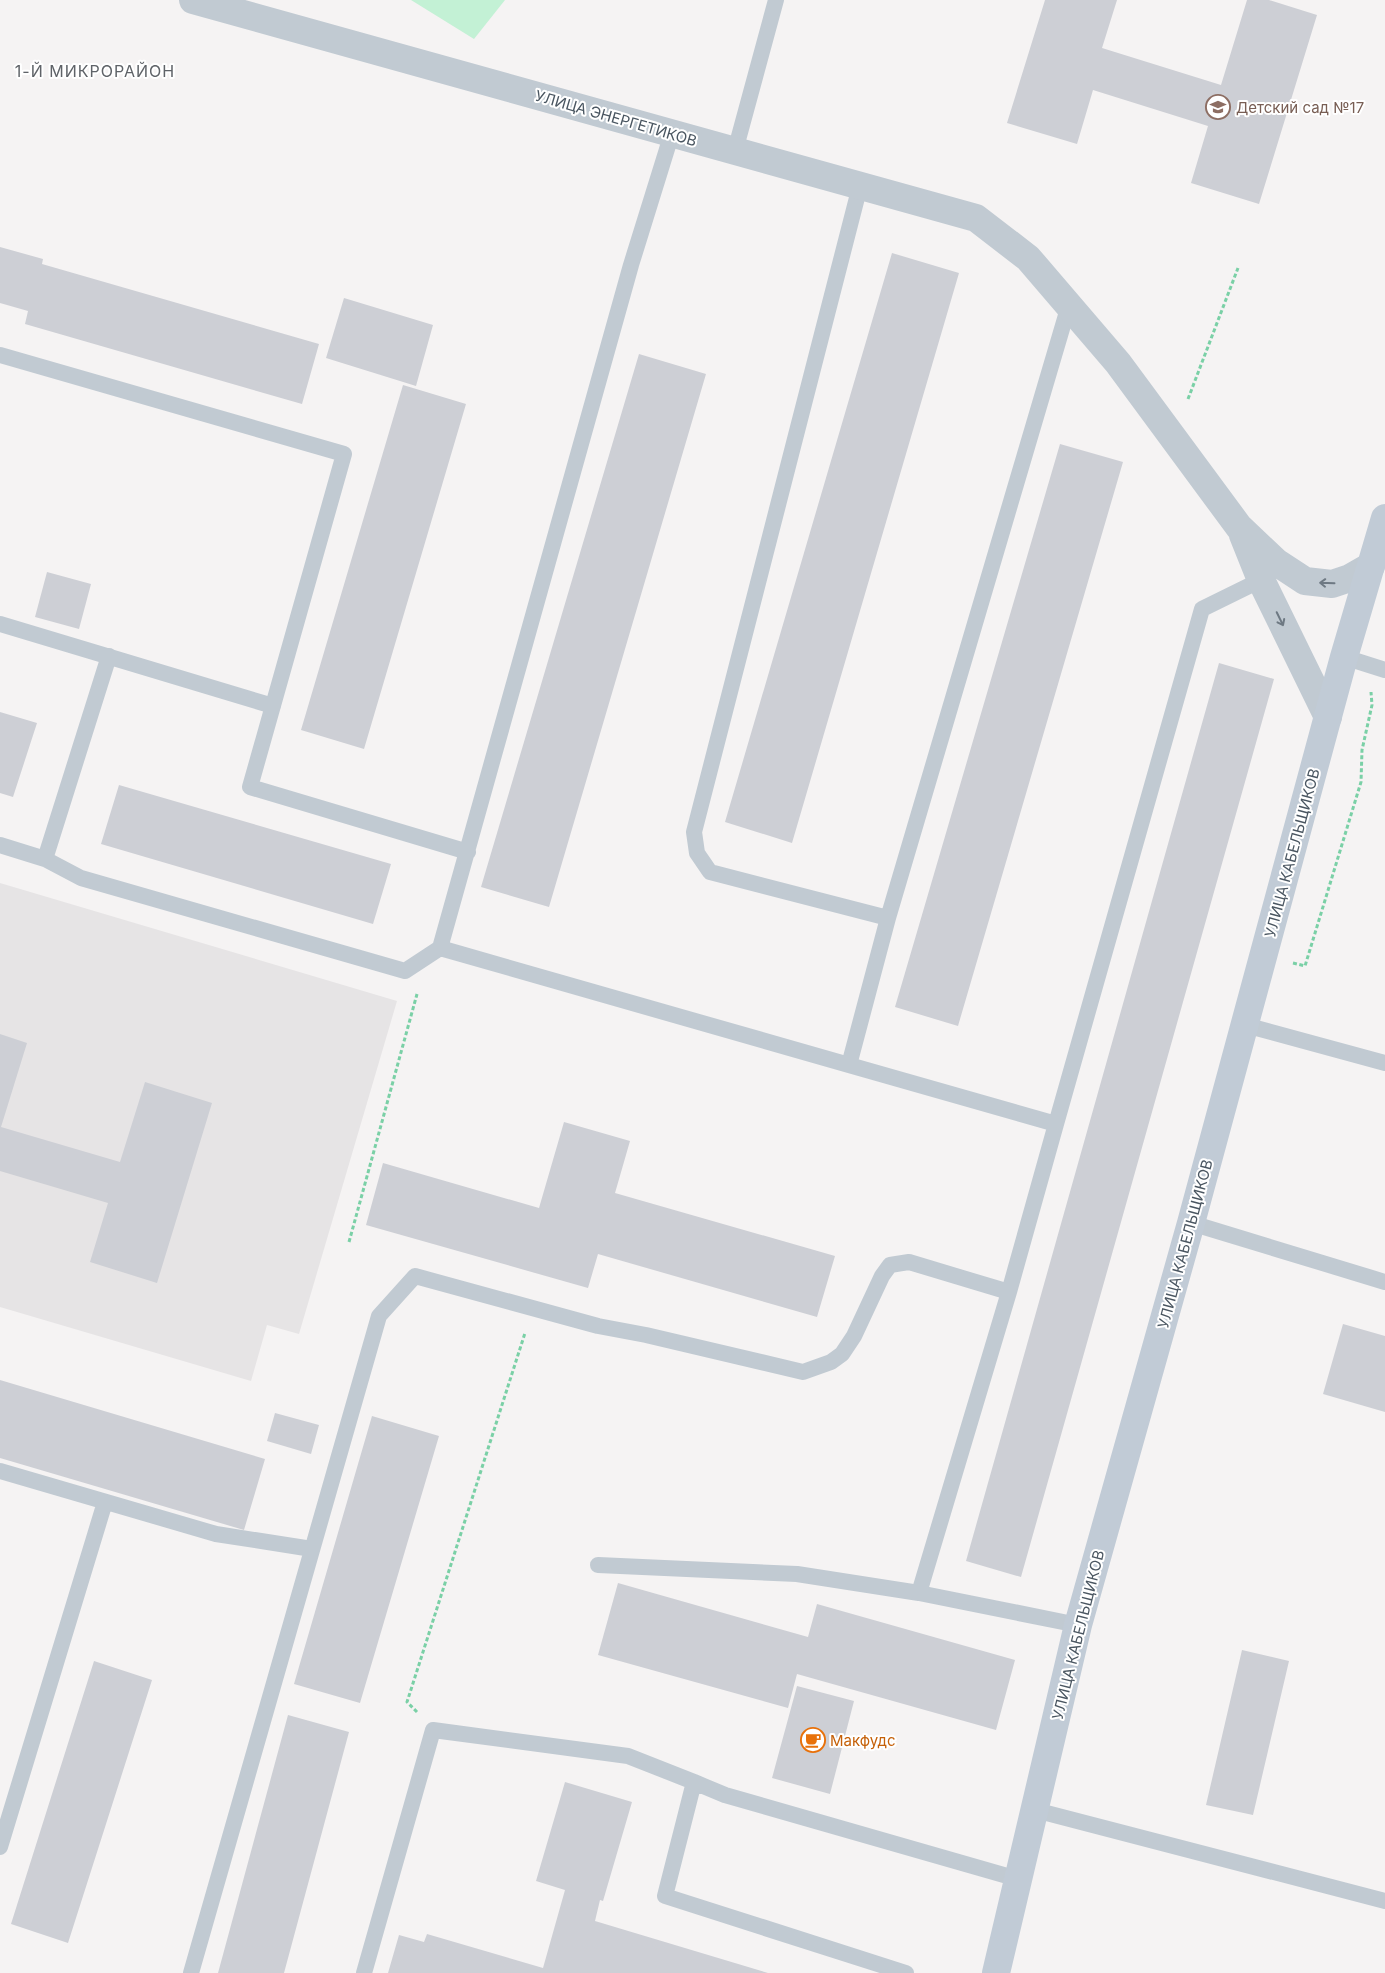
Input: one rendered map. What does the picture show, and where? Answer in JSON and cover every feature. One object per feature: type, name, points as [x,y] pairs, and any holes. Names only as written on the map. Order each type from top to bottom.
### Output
[{"type":"street","name":"УЛИЦА ЭНЕРГЕТИКОВ","points":[[193,0],[976,218],[1028,258],[1069,305],[1118,363],[1239,527]]},
{"type":"street","name":"УЛИЦА КАБЕЛЬЩИКОВ","points":[[996,1973],[1078,1625],[1191,1223],[1344,657],[1385,518]]},
{"type":"street","points":[[1239,527],[1276,562],[1305,581],[1332,584],[1350,578],[1371,566]]},
{"type":"street","points":[[1239,527],[1261,580],[1328,717]]},
{"type":"lane","points":[[734,151],[776,0]]},
{"type":"lane","points":[[0,845],[46,859],[81,878],[405,971],[434,952],[468,852],[628,275],[672,133]]},
{"type":"lane","points":[[860,186],[694,832],[697,853],[710,872],[888,918]]},
{"type":"lane","points":[[849,1065],[888,918],[1069,305]]},
{"type":"lane","points":[[0,355],[344,454],[250,787],[468,852]]},
{"type":"lane","points":[[919,1593],[1009,1292],[1202,609],[1261,580]]},
{"type":"lane","points":[[0,624],[273,706]]},
{"type":"lane","points":[[46,859],[109,656]]},
{"type":"lane","points":[[1344,657],[1385,670]]},
{"type":"lane","points":[[434,952],[849,1065],[1056,1124]]},
{"type":"lane","points":[[1245,1025],[1385,1063]]},
{"type":"lane","points":[[1191,1223],[1385,1282]]},
{"type":"lane","points":[[192,1973],[379,1316],[415,1276],[598,1326],[646,1335],[803,1372],[831,1362],[842,1354],[854,1336],[882,1276],[890,1264],[909,1262],[1009,1292]]},
{"type":"lane","points":[[0,1471],[216,1534],[312,1549]]},
{"type":"lane","points":[[0,1847],[105,1502]]},
{"type":"lane","points":[[598,1564],[797,1574],[919,1593],[1078,1625]]},
{"type":"lane","points":[[364,1973],[433,1730],[628,1756],[725,1795],[1018,1879]]},
{"type":"lane","points":[[694,1782],[665,1896],[906,1973]]},
{"type":"lane","points":[[1035,1810],[1385,1901]]},
{"type":"path","points":[[1188,399],[1238,268]]},
{"type":"path","points":[[1264,956],[1306,966],[1362,782],[1362,750],[1372,705],[1369,665]]},
{"type":"path","points":[[349,1242],[434,952]]},
{"type":"path","points":[[433,1730],[408,1702],[532,1308]]},
{"type":"shaded area","points":[[0,883],[397,1001],[299,1334],[267,1325],[251,1381],[0,1307]]},
{"type":"green space","points":[[411,0],[505,0],[474,39]]},
{"type":"building","name":"Детский сад №17","points":[[1045,0],[1117,0],[1102,48],[1221,85],[1247,0],[1269,0],[1317,15],[1259,204],[1191,183],[1208,126],[1093,90],[1077,144],[1007,123]]},
{"type":"building","points":[[0,247],[43,259],[42,264],[319,344],[302,404],[25,324],[28,311],[0,303]]},
{"type":"building","points":[[892,253],[959,273],[792,843],[725,822]]},
{"type":"building","points":[[344,298],[433,325],[416,386],[326,358]]},
{"type":"building","points":[[639,354],[706,374],[549,907],[481,887]]},
{"type":"building","points":[[403,385],[466,404],[364,749],[301,730]]},
{"type":"building","points":[[1060,444],[1123,462],[958,1026],[895,1007]]},
{"type":"building","points":[[47,572],[91,584],[79,629],[35,617]]},
{"type":"building","points":[[1219,663],[1274,679],[1021,1577],[966,1561]]},
{"type":"building","points":[[0,712],[37,723],[13,797],[0,793]]},
{"type":"building","points":[[119,785],[391,864],[373,924],[101,844]]},
{"type":"building","points":[[0,1034],[27,1043],[1,1127],[120,1162],[145,1082],[212,1103],[157,1283],[90,1262],[108,1203],[0,1171]]},
{"type":"building","points":[[564,1122],[630,1141],[615,1193],[835,1256],[817,1317],[598,1254],[588,1288],[366,1225],[383,1163],[539,1208]]},
{"type":"building","points":[[1343,1324],[1385,1336],[1385,1412],[1323,1394]]},
{"type":"building","points":[[0,1380],[265,1459],[244,1530],[0,1458]]},
{"type":"building","points":[[275,1413],[319,1425],[311,1454],[267,1441]]},
{"type":"building","points":[[372,1416],[439,1436],[360,1703],[294,1684]]},
{"type":"building","points":[[618,1583],[808,1637],[817,1604],[1015,1660],[996,1730],[797,1674],[788,1708],[598,1655]]},
{"type":"building","points":[[1242,1650],[1289,1661],[1253,1815],[1206,1805]]},
{"type":"building","points":[[94,1661],[152,1680],[68,1943],[11,1924]]},
{"type":"building","name":"Макфудс","points":[[797,1686],[854,1701],[830,1794],[772,1778]]},
{"type":"building","points":[[288,1715],[349,1732],[284,1973],[218,1973]]},
{"type":"building","points":[[565,1782],[632,1802],[603,1901],[600,1900],[595,1921],[768,1973],[388,1973],[399,1935],[424,1942],[427,1934],[543,1968],[565,1890],[536,1881]]},
{"type":"place","name":"Детский сад №17","points":[[1218,107]]},
{"type":"place","name":"Макфудс","points":[[813,1740]]},
{"type":"district","name":"1-Й МИКРОРАЙОН","points":[[95,71]]}]
